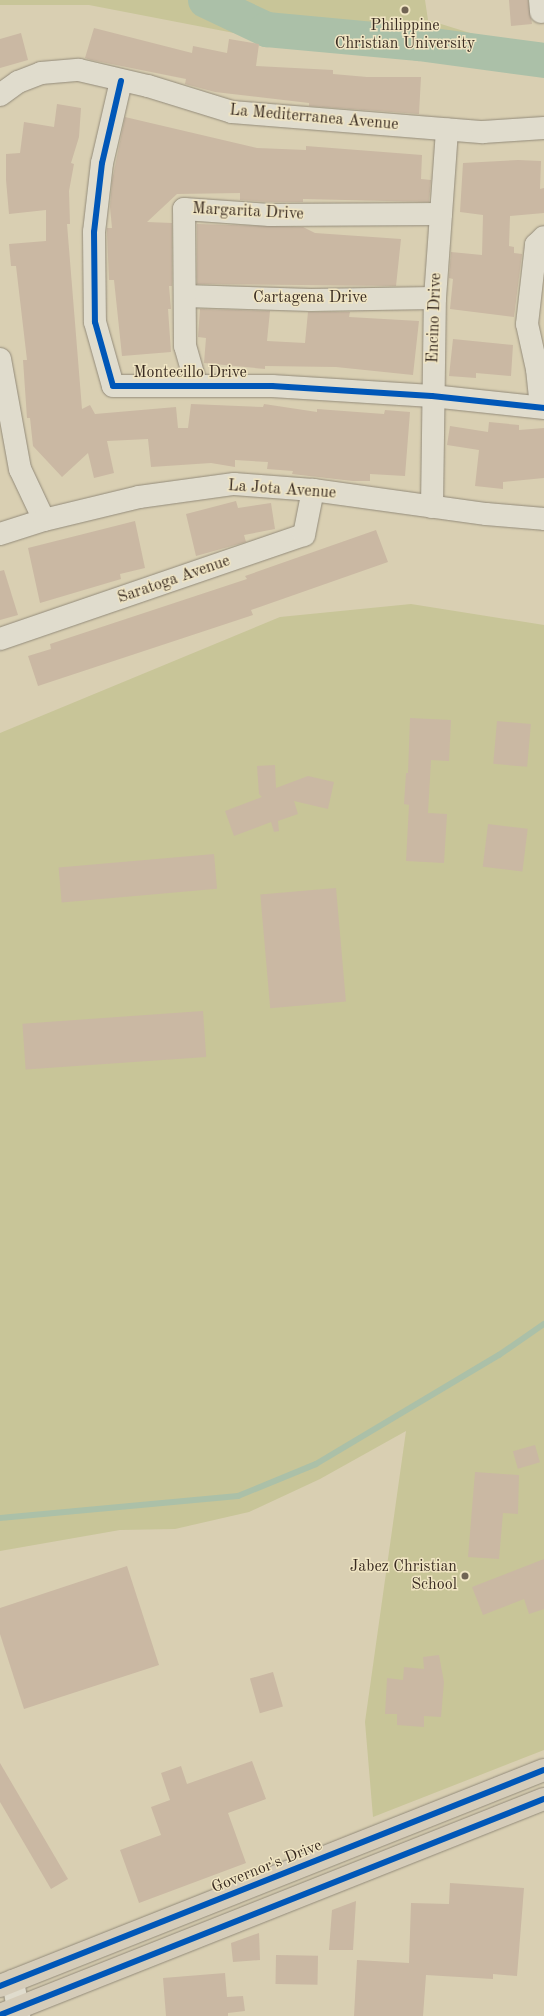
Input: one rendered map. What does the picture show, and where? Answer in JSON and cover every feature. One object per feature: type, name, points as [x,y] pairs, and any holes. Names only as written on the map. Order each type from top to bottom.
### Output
[{"type":"highway","name":"Governor's Drive","points":[[7,1983],[544,1770]]},
{"type":"highway","points":[[12,2013],[544,1799]]},
{"type":"street","name":"La Mediterranea Avenue","points":[[0,94],[18,82],[41,73],[79,70],[121,81],[148,86],[232,112],[484,132],[544,128]]},
{"type":"street","name":"Montecillo Drive","points":[[121,81],[102,163],[94,232],[95,322],[113,386],[196,384],[432,396],[543,408]]},
{"type":"street","name":"Encino Drive","points":[[432,507],[432,396],[435,298],[447,129]]},
{"type":"street","name":"Margarita Drive","points":[[196,384],[185,346],[184,209],[270,215],[441,214]]},
{"type":"street","points":[[543,408],[537,369],[526,324],[536,245],[544,237]]},
{"type":"street","name":"Cartagena Drive","points":[[185,296],[311,300],[435,298]]},
{"type":"street","points":[[0,359],[20,469],[44,520]]},
{"type":"street","name":"La Jota Avenue","points":[[0,534],[44,520],[139,496],[234,484],[313,490],[432,507],[544,519]]},
{"type":"street","name":"Saratoga Avenue","points":[[0,639],[304,535],[313,490]]},
{"type":"street","points":[[7,1983],[12,2013]]},
{"type":"shaded area","points":[[0,0],[425,0],[428,20],[538,54],[544,50],[544,70],[442,55],[260,38],[89,5],[0,5]]},
{"type":"shaded area","points":[[411,604],[544,625],[544,1750],[373,1817],[365,1722],[406,1431],[320,1479],[249,1512],[175,1529],[120,1530],[0,1551],[0,733],[280,617]]},
{"type":"building","points":[[509,0],[528,0],[532,24],[511,26]]},
{"type":"building","points":[[94,28],[192,53],[193,46],[227,53],[229,39],[259,44],[256,66],[333,70],[333,74],[367,77],[421,77],[419,114],[309,106],[309,103],[215,92],[185,84],[186,79],[91,60],[85,58]]},
{"type":"building","points":[[21,33],[28,60],[0,68],[0,39]]},
{"type":"building","points":[[57,104],[81,108],[79,137],[71,163],[74,164],[69,191],[70,224],[67,224],[82,409],[90,405],[95,414],[176,407],[178,428],[188,428],[191,404],[263,407],[264,404],[317,412],[317,409],[384,414],[385,410],[410,412],[405,476],[370,474],[370,481],[353,481],[292,474],[293,471],[267,469],[268,462],[235,460],[235,467],[211,463],[151,467],[148,439],[107,441],[114,473],[94,478],[88,453],[62,477],[33,446],[30,418],[27,418],[23,360],[27,360],[16,266],[11,266],[9,244],[46,241],[46,210],[9,214],[6,180],[6,154],[20,153],[24,122],[54,127]]},
{"type":"building","points":[[125,117],[257,148],[306,150],[306,146],[422,155],[421,179],[431,180],[429,202],[303,199],[303,202],[270,202],[240,200],[240,193],[177,194],[147,222],[172,223],[172,286],[169,286],[171,309],[168,309],[171,352],[122,356],[114,280],[109,280],[107,228],[112,228],[110,207],[112,181]]},
{"type":"building","points":[[518,160],[541,161],[540,189],[544,188],[544,213],[510,216],[509,246],[514,247],[514,253],[522,254],[514,317],[450,309],[453,279],[449,278],[451,252],[482,255],[483,215],[460,212],[463,163]]},
{"type":"building","points":[[197,224],[303,227],[315,233],[401,239],[396,286],[197,284]]},
{"type":"building","points":[[200,309],[270,311],[267,341],[305,343],[308,312],[350,312],[349,317],[419,321],[413,375],[336,367],[265,366],[265,369],[204,363],[206,338],[198,337]]},
{"type":"building","points":[[453,339],[513,345],[511,376],[476,373],[476,378],[449,376]]},
{"type":"building","points":[[489,422],[519,425],[519,430],[544,428],[544,478],[503,482],[503,489],[475,486],[479,450],[447,445],[450,426],[488,432]]},
{"type":"building","points":[[236,501],[238,508],[271,503],[275,529],[244,535],[246,542],[196,556],[186,514]]},
{"type":"building","points":[[135,521],[145,568],[120,574],[121,579],[40,603],[28,548]]},
{"type":"building","points":[[376,530],[388,562],[251,610],[253,615],[38,686],[28,656],[51,649],[50,644],[247,579],[245,576]]},
{"type":"building","points":[[4,570],[18,615],[0,620],[0,571]]},
{"type":"building","points":[[410,718],[451,720],[449,761],[431,760],[428,813],[447,814],[444,863],[406,861],[409,805],[404,804],[406,773],[408,773]]},
{"type":"building","points":[[497,721],[531,724],[527,767],[493,764]]},
{"type":"building","points":[[275,765],[276,788],[308,776],[334,782],[328,809],[294,801],[298,814],[278,821],[279,831],[274,832],[271,822],[234,836],[225,811],[262,797],[259,794],[257,766]]},
{"type":"building","points":[[488,824],[528,829],[522,872],[483,867]]},
{"type":"building","points":[[214,854],[217,889],[62,902],[59,868]]},
{"type":"building","points":[[336,888],[346,1002],[270,1008],[260,895]]},
{"type":"building","points":[[203,1011],[206,1057],[26,1070],[22,1024]]},
{"type":"building","points":[[535,1445],[540,1462],[518,1469],[513,1451]]},
{"type":"building","points":[[475,1472],[519,1475],[518,1514],[503,1513],[499,1559],[468,1557]]},
{"type":"building","points":[[544,1559],[544,1609],[529,1614],[524,1599],[483,1615],[472,1587]]},
{"type":"building","points":[[127,1566],[159,1665],[24,1709],[0,1634],[0,1608]]},
{"type":"building","points":[[439,1655],[444,1682],[441,1717],[424,1716],[424,1727],[397,1725],[397,1714],[385,1714],[387,1678],[403,1680],[404,1667],[424,1669],[423,1657]]},
{"type":"building","points":[[273,1672],[283,1707],[260,1713],[250,1679]]},
{"type":"building","points":[[252,1761],[266,1799],[228,1813],[246,1863],[139,1903],[120,1850],[161,1835],[151,1807],[170,1800],[161,1773],[181,1766],[187,1784]]},
{"type":"building","points":[[0,1763],[68,1879],[51,1889],[0,1802]]},
{"type":"building","points":[[450,1883],[524,1888],[517,1976],[493,1974],[493,1979],[426,1975],[423,2016],[354,2016],[357,1960],[409,1963],[411,1903],[449,1904]]},
{"type":"building","points":[[356,1901],[353,1950],[329,1950],[332,1910]]},
{"type":"building","points":[[259,1933],[260,1960],[233,1962],[231,1943]]},
{"type":"building","points":[[276,1955],[318,1956],[317,1985],[275,1984]]},
{"type":"building","points":[[225,1973],[227,1997],[243,1996],[245,2011],[228,2013],[228,2016],[166,2016],[163,1978]]},
{"type":"waterway","points":[[205,0],[266,29],[418,43],[544,60]]},
{"type":"waterway","points":[[0,1518],[238,1496],[316,1464],[499,1355],[544,1324]]},
{"type":"cycle path","points":[[121,81],[102,163],[94,232],[95,322],[113,386],[272,386],[432,396],[544,408]]},
{"type":"cycle path","points":[[0,1986],[544,1770]]},
{"type":"cycle path","points":[[0,2015],[544,1799]]},
{"type":"place","name":"Philippine Christian University","points":[[405,10]]},
{"type":"place","name":"Jabez Christian School","points":[[465,1576]]}]
